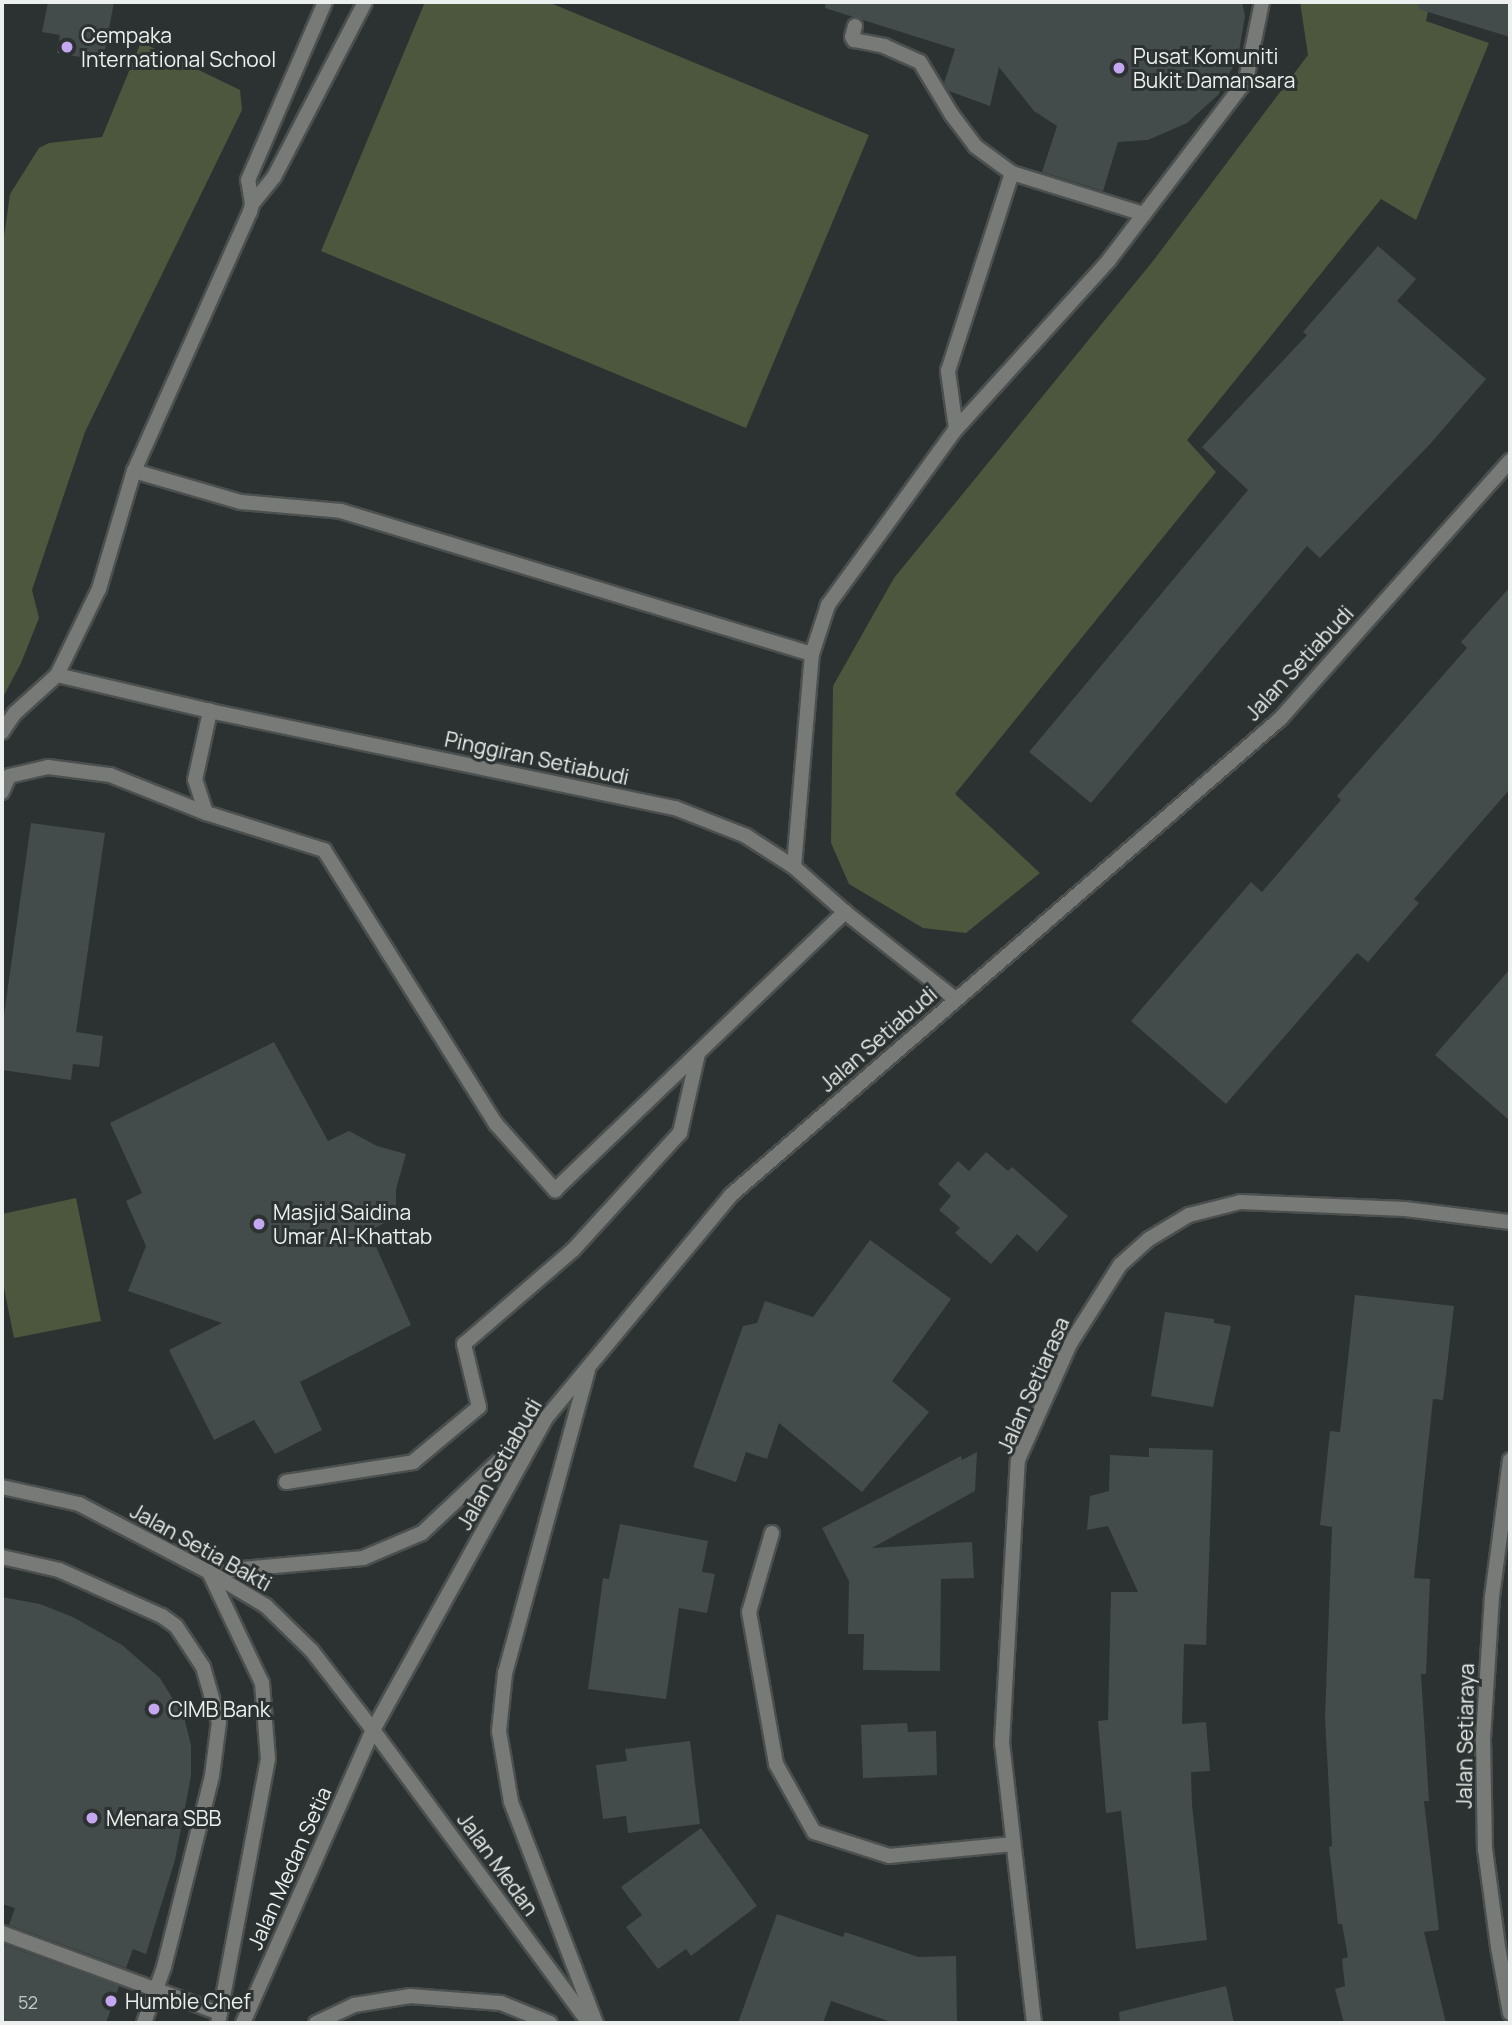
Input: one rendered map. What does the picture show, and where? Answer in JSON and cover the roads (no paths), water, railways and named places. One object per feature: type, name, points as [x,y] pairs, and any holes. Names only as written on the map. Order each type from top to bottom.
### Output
[{"type":"street","points":[[252,204],[248,180],[325,2]]},
{"type":"street","points":[[2,732],[15,713],[57,675],[99,589],[134,471],[252,204],[274,177],[365,2]]},
{"type":"street","points":[[794,867],[812,654],[828,605],[956,429],[1109,260],[1246,80],[1262,2]]},
{"type":"street","points":[[855,26],[852,37],[854,40],[884,46],[920,62],[952,115],[975,146],[1012,173],[1144,214]]},
{"type":"street","points":[[956,429],[948,372],[1012,173]]},
{"type":"street","name":"Jalan Setiabudi","points":[[373,1730],[546,1418],[731,1195],[1280,719],[1510,461]]},
{"type":"street","points":[[134,471],[241,502],[341,511],[812,654]]},
{"type":"street","name":"Pinggiran Setiabudi","points":[[57,675],[211,711],[675,808],[746,836],[794,867],[845,912],[955,999]]},
{"type":"street","points":[[206,813],[195,780],[211,711]]},
{"type":"street","points":[[2,792],[9,776],[48,767],[110,775],[206,813],[324,850],[495,1124],[555,1190],[845,912]]},
{"type":"street","points":[[286,1482],[413,1462],[479,1407],[464,1344],[573,1250],[680,1133],[698,1054]]},
{"type":"street","name":"Jalan Setiarasa","points":[[1034,2023],[1002,1743],[1018,1460],[1070,1344],[1120,1265],[1149,1240],[1189,1215],[1240,1202],[1405,1209],[1510,1222]]},
{"type":"street","points":[[590,1366],[505,1673],[499,1731],[511,1802],[597,2023]]},
{"type":"street","points":[[2,1933],[156,1990],[219,2018],[268,1759],[262,1683],[209,1572],[363,1558],[422,1533],[546,1418]]},
{"type":"street","name":"Jalan Setiaraya","points":[[1510,1460],[1492,1597],[1483,1738],[1485,1849],[1510,2013]]},
{"type":"street","name":"Jalan Setia Bakti","points":[[2,1487],[79,1504],[209,1572],[266,1606],[312,1651],[373,1730]]},
{"type":"street","points":[[772,1533],[749,1612],[776,1764],[814,1832],[889,1856],[1013,1844]]},
{"type":"street","points":[[2,1558],[59,1570],[153,1611],[176,1626],[203,1667],[219,1722],[213,1765],[195,1853],[144,2023]]},
{"type":"street","name":"Jalan Medan Setia","points":[[243,2023],[373,1730]]},
{"type":"street","name":"Jalan Medan","points":[[373,1730],[589,2023]]},
{"type":"street","points":[[316,2023],[354,2005],[410,1996],[501,2003],[550,2023]]},
{"type":"place","name":"Cempaka International School","points":[[67,47]]},
{"type":"place","name":"Pusat Komuniti Bukit Damansara","points":[[1119,68]]},
{"type":"place","name":"Masjid Saidina Umar Al-Khattab","points":[[259,1224]]},
{"type":"place","name":"CIMB Bank","points":[[154,1709]]},
{"type":"place","name":"Menara SBB","points":[[92,1818]]},
{"type":"place","name":"Humble Chef","points":[[111,2001]]}]
